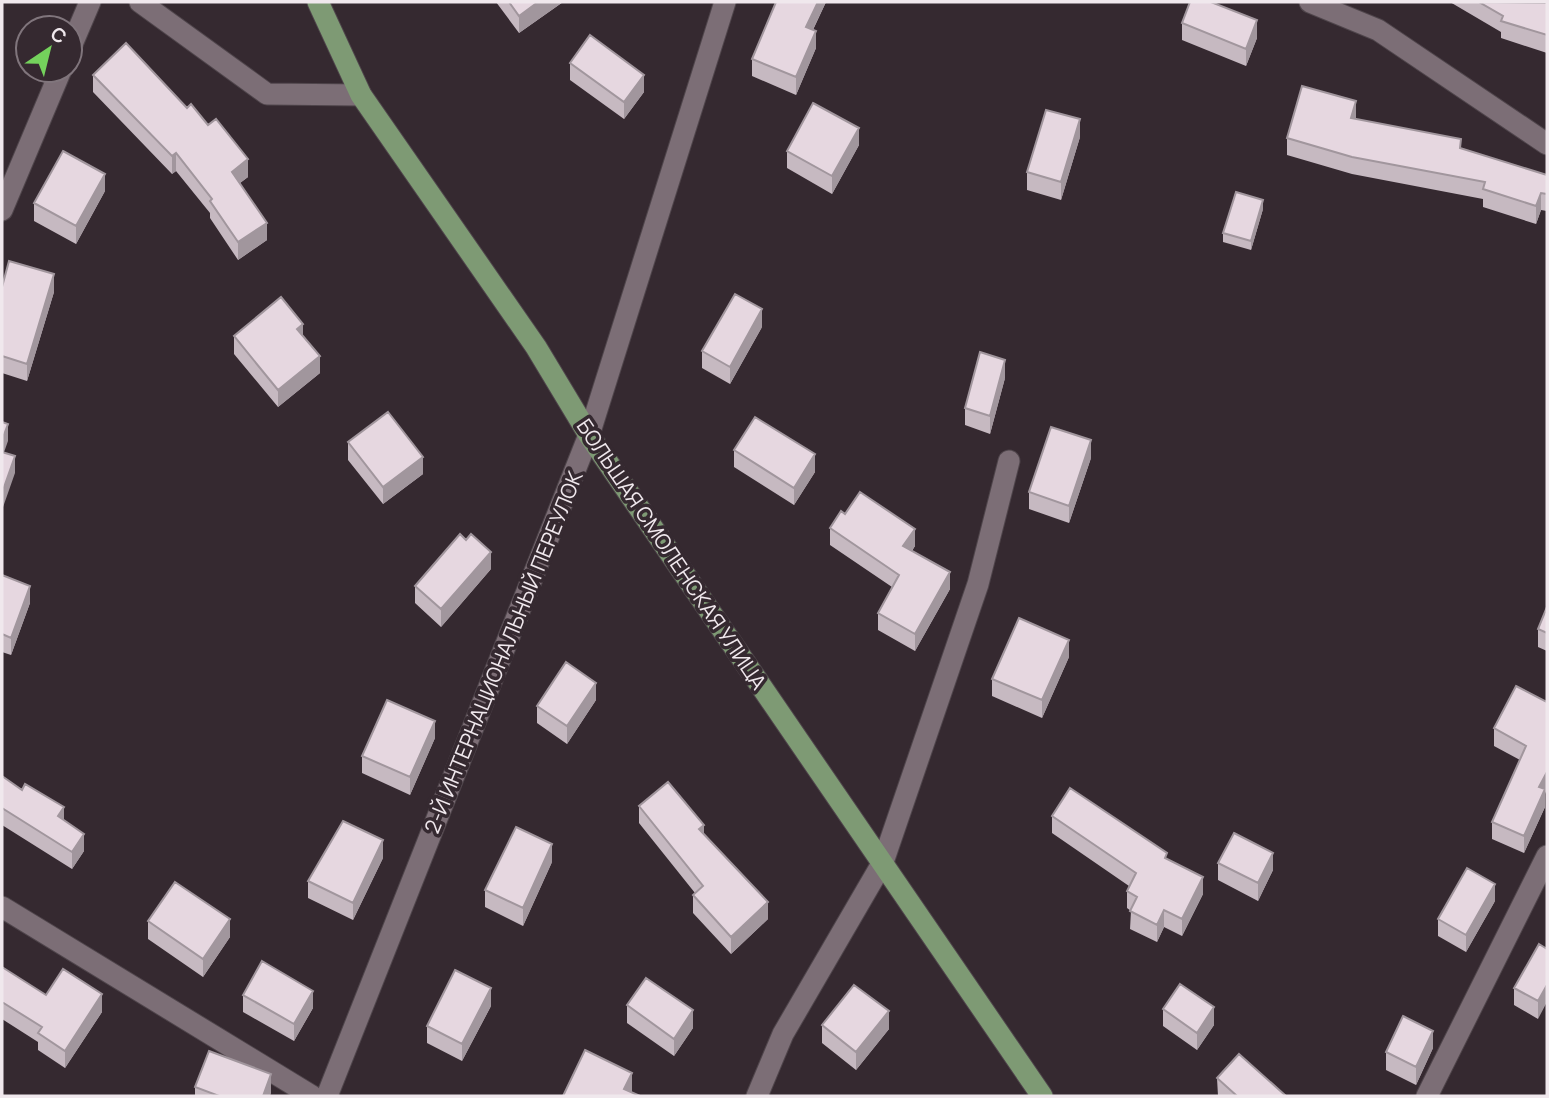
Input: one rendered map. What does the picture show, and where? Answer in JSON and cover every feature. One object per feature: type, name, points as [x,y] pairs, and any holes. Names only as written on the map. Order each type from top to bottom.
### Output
[{"type":"main road","name":"БОЛЬШАЯ СМОЛЕНСКАЯ УЛИЦА","points":[[318,2],[361,95],[536,347],[589,435],[1042,1096]]},
{"type":"street","points":[[139,2],[267,94],[361,95]]},
{"type":"street","name":"2-Й ИНТЕРНАЦИОНАЛЬНЫЙ ПЕРЕУЛОК","points":[[327,1096],[589,435],[725,2]]},
{"type":"street","points":[[1310,2],[1378,30],[1547,144]]},
{"type":"street","points":[[2,210],[55,84]]},
{"type":"street","points":[[757,1096],[783,1034],[883,862],[978,584],[1009,461]]},
{"type":"street","points":[[1427,1096],[1547,856]]},
{"type":"street","points":[[2,907],[312,1096]]},
{"type":"building","points":[[509,2],[538,2],[519,16]]},
{"type":"building","points":[[776,2],[818,2],[806,27],[816,31],[796,77],[752,59]]},
{"type":"building","points":[[1190,2],[1211,2],[1257,20],[1246,49],[1182,23]]},
{"type":"building","points":[[1479,2],[1547,3],[1547,35],[1501,21],[1503,16]]},
{"type":"building","points":[[590,35],[644,75],[624,102],[570,63]]},
{"type":"building","points":[[126,43],[187,108],[191,104],[208,125],[216,119],[248,159],[232,172],[267,223],[238,242],[210,201],[212,199],[176,153],[172,156],[93,75]]},
{"type":"building","points":[[1302,86],[1356,101],[1351,118],[1461,139],[1460,148],[1547,175],[1547,194],[1541,193],[1536,206],[1483,189],[1485,182],[1352,157],[1287,138]]},
{"type":"building","points":[[813,103],[859,128],[832,176],[787,151]]},
{"type":"building","points":[[1046,110],[1080,119],[1061,182],[1027,172]]},
{"type":"building","points":[[63,151],[105,174],[76,226],[34,203]]},
{"type":"building","points":[[1236,192],[1263,200],[1251,241],[1223,233]]},
{"type":"building","points":[[9,261],[54,274],[27,364],[2,356],[2,287]]},
{"type":"building","points":[[735,294],[762,309],[730,367],[702,351]]},
{"type":"building","points":[[281,297],[303,324],[297,329],[320,356],[278,390],[234,336]]},
{"type":"building","points":[[980,352],[1005,360],[990,416],[965,408]]},
{"type":"building","points":[[388,412],[423,457],[383,487],[348,442]]},
{"type":"building","points":[[755,417],[815,454],[794,488],[734,450]]},
{"type":"building","points":[[2,422],[8,424],[2,440]]},
{"type":"building","points":[[1051,427],[1091,440],[1069,506],[1029,492]]},
{"type":"building","points":[[2,452],[15,456],[2,493]]},
{"type":"building","points":[[860,492],[915,529],[903,546],[950,572],[915,634],[878,613],[899,575],[830,528],[841,511],[845,514]]},
{"type":"building","points":[[460,534],[466,540],[471,534],[491,552],[441,609],[415,586]]},
{"type":"building","points":[[2,575],[30,586],[11,638],[2,634]]},
{"type":"building","points":[[1547,607],[1547,633],[1538,629]]},
{"type":"building","points":[[1019,618],[1069,640],[1042,700],[992,679]]},
{"type":"building","points":[[566,662],[596,683],[567,726],[537,706]]},
{"type":"building","points":[[1516,686],[1547,702],[1547,772],[1539,787],[1545,789],[1524,836],[1492,822],[1526,746],[1494,728]]},
{"type":"building","points":[[387,700],[435,721],[410,777],[362,756]]},
{"type":"building","points":[[2,776],[22,790],[25,784],[64,807],[58,816],[84,834],[72,852],[2,808]]},
{"type":"building","points":[[668,782],[704,825],[699,829],[768,902],[731,937],[693,895],[703,886],[639,806]]},
{"type":"building","points":[[1070,788],[1167,853],[1165,858],[1203,877],[1182,919],[1164,910],[1157,925],[1130,911],[1137,897],[1127,891],[1136,873],[1052,816]]},
{"type":"building","points":[[343,821],[383,840],[353,903],[308,881]]},
{"type":"building","points":[[516,827],[552,844],[523,908],[485,890]]},
{"type":"building","points":[[1234,833],[1273,853],[1258,883],[1218,863]]},
{"type":"building","points":[[1467,868],[1495,884],[1466,935],[1438,919]]},
{"type":"building","points":[[175,882],[230,919],[203,959],[148,921]]},
{"type":"building","points":[[1539,944],[1547,949],[1547,985],[1538,1001],[1514,988]]},
{"type":"building","points":[[262,961],[313,991],[294,1024],[243,995]]},
{"type":"building","points":[[2,967],[46,995],[63,969],[102,994],[65,1051],[38,1033],[42,1027],[2,1002]]},
{"type":"building","points":[[455,970],[491,988],[462,1044],[427,1026]]},
{"type":"building","points":[[646,978],[693,1010],[674,1039],[627,1005]]},
{"type":"building","points":[[1180,984],[1214,1007],[1197,1033],[1163,1009]]},
{"type":"building","points":[[854,985],[889,1011],[856,1052],[822,1025]]},
{"type":"building","points":[[1403,1016],[1433,1031],[1416,1067],[1386,1052]]},
{"type":"building","points":[[585,1050],[632,1073],[624,1089],[640,1096],[563,1096]]},
{"type":"building","points":[[209,1051],[271,1074],[263,1096],[219,1096],[195,1087]]},
{"type":"building","points":[[1239,1054],[1286,1096],[1237,1096],[1217,1078]]}]
